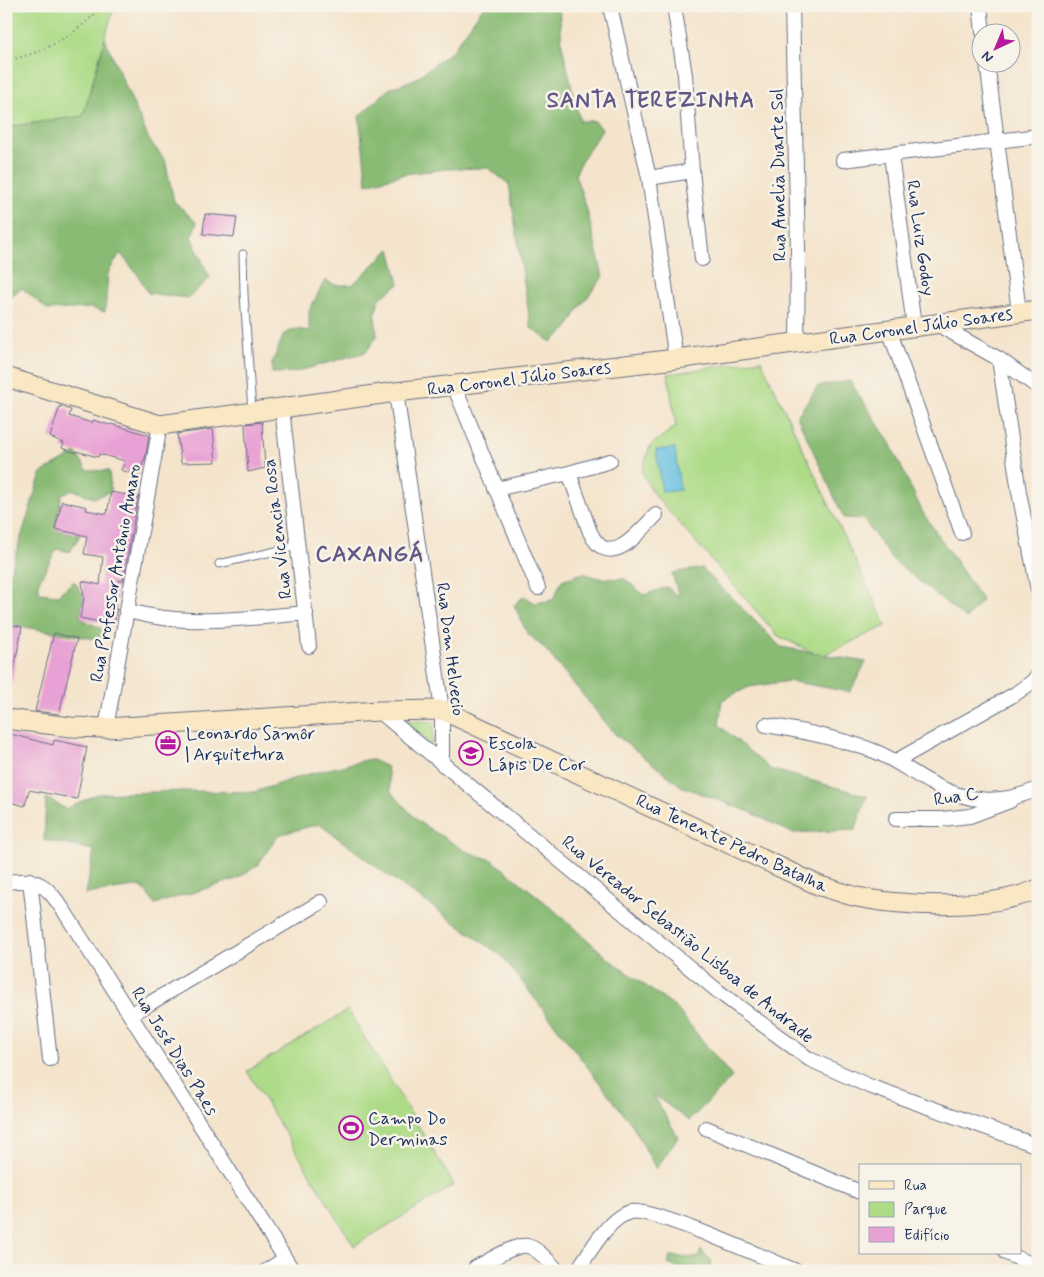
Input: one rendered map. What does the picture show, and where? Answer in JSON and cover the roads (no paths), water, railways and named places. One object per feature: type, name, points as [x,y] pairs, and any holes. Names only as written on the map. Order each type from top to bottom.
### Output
[{"type":"street","points":[[610,6],[649,178],[676,359]]},
{"type":"street","points":[[674,6],[685,75],[692,171],[702,259]]},
{"type":"street","name":"Rua Amelia Duarte Sol","points":[[792,6],[798,248],[797,343]]},
{"type":"street","points":[[980,6],[982,22]]},
{"type":"street","points":[[988,72],[1019,312]]},
{"type":"street","points":[[844,160],[1038,136]]},
{"type":"street","name":"Rua Luiz Godoy","points":[[891,155],[914,326]]},
{"type":"street","points":[[649,178],[692,171]]},
{"type":"street","name":"Rua Coronel Júlio Soares","points":[[6,377],[160,425],[396,392],[676,359],[1038,310]]},
{"type":"street","points":[[935,323],[998,359],[1038,388]]},
{"type":"street","points":[[890,330],[962,533]]},
{"type":"street","points":[[998,359],[1021,501],[1038,590]]},
{"type":"street","points":[[454,386],[538,588]]},
{"type":"street","name":"Rua Dom Helvecio","points":[[396,392],[442,710],[442,764]]},
{"type":"street","name":"Rua Vicencia Rosa","points":[[282,408],[309,646]]},
{"type":"street","name":"Rua Professor Antônio Amaro","points":[[106,728],[160,425]]},
{"type":"street","points":[[496,489],[569,473],[610,461]]},
{"type":"street","points":[[569,473],[590,532],[595,542],[607,551],[619,548],[630,541],[656,515]]},
{"type":"street","points":[[126,610],[159,618],[183,619],[224,619],[306,613]]},
{"type":"street","points":[[896,760],[1015,694],[1032,682],[1038,675]]},
{"type":"street","points":[[6,719],[70,727],[106,728],[379,711],[442,710]]},
{"type":"street","name":"Rua Tenente Pedro Batalha","points":[[442,710],[820,886],[857,897],[905,903],[955,904],[1001,900],[1028,894],[1038,889]]},
{"type":"street","name":"Rua Vereador Sebastião Lisboa de Andrade","points":[[379,711],[719,992],[778,1038],[809,1059],[869,1086],[1038,1146]]},
{"type":"street","points":[[766,725],[851,742],[896,760],[931,783],[959,796],[984,800],[1020,797]]},
{"type":"street","name":"Rua C","points":[[896,819],[942,819],[970,816],[1038,789]]},
{"type":"street","points":[[6,882],[30,880],[50,1059]]},
{"type":"street","name":"Rua José Dias Paes","points":[[30,880],[47,889],[60,905],[293,1271]]},
{"type":"street","points":[[130,1015],[321,902]]},
{"type":"street","points":[[706,1128],[859,1192]]},
{"type":"street","points":[[577,1271],[608,1228],[620,1217],[630,1212],[640,1211],[666,1219],[796,1271]]},
{"type":"street","points":[[474,1270],[515,1248],[528,1246],[558,1271]]},
{"type":"street","points":[[1008,1254],[1031,1264]]},
{"type":"street","points":[[266,1271],[285,1259]]},
{"type":"lane","points":[[243,254],[244,304],[252,412]]},
{"type":"lane","points":[[219,564],[298,546]]},
{"type":"water","points":[[675,448],[680,490],[662,492],[656,450]]},
{"type":"place","name":"Leonardo Samôr | Arquitetura","points":[[168,743]]},
{"type":"place","name":"Escola Lápis De Cor","points":[[471,753]]},
{"type":"place","name":"Campo Do Derminas","points":[[351,1128]]},
{"type":"district","name":"SANTA TEREZINHA","points":[[651,99]]},
{"type":"district","name":"CAXANGÁ","points":[[370,553]]}]
